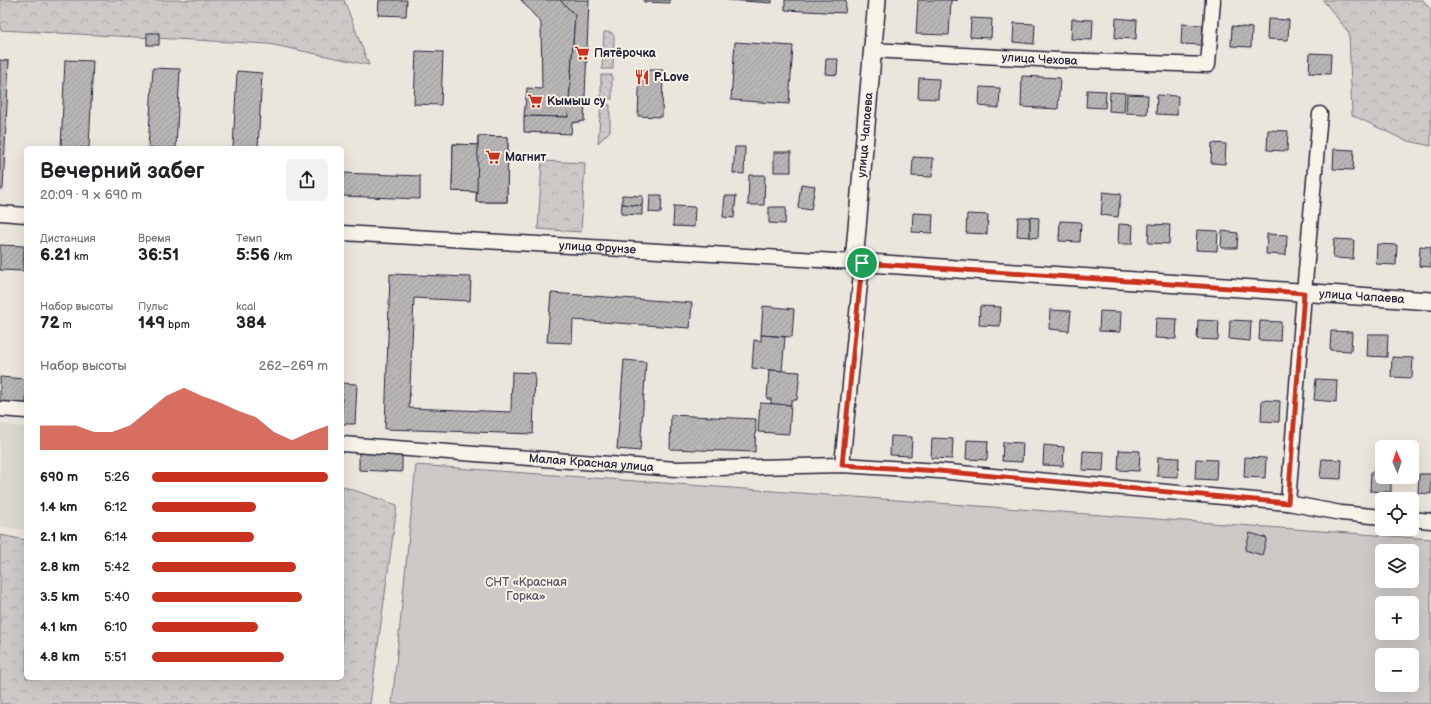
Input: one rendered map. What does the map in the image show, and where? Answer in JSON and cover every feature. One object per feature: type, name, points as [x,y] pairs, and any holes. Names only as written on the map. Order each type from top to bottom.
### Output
[{"type":"street","name":"улица Чапаева","points":[[842,465],[858,262],[872,50],[877,0]]},
{"type":"street","name":"улица Чехова","points":[[872,50],[1057,60],[1208,64],[1212,0]]},
{"type":"street","points":[[1288,503],[1304,293],[1320,114]]},
{"type":"street","points":[[0,213],[24,215]]},
{"type":"street","name":"улица Фрунзе","points":[[344,233],[858,262]]},
{"type":"street","name":"улица Чапаева","points":[[858,262],[1431,301]]},
{"type":"street","points":[[0,409],[24,411]]},
{"type":"street","name":"Малая Красная улица","points":[[344,444],[676,469],[842,465],[939,471],[1288,503],[1341,513],[1375,516]]},
{"type":"street","points":[[1419,520],[1431,521]]},
{"type":"shaded area","points":[[0,424],[24,427],[24,530],[0,527]]},
{"type":"green space","points":[[0,0],[344,0],[369,65],[269,44],[0,30]]},
{"type":"green space","points":[[1323,0],[1423,0],[1431,10],[1431,146],[1404,140],[1352,115],[1349,33]]},
{"type":"green space","points":[[604,32],[611,32],[614,36],[613,69],[602,69]]},
{"type":"green space","points":[[601,75],[612,75],[612,99],[601,99]]},
{"type":"green space","points":[[601,104],[610,105],[610,131],[598,143]]},
{"type":"green space","points":[[542,161],[585,163],[581,232],[538,229]]},
{"type":"green space","name":"СНТ «Красная Горка»","points":[[416,465],[1431,539],[1431,704],[392,704]]},
{"type":"green space","points":[[344,487],[397,505],[370,704],[0,704],[0,535],[24,540],[24,680],[344,680]]},
{"type":"building","points":[[379,0],[407,0],[406,16],[378,15]]},
{"type":"building","points":[[521,0],[560,0],[575,15],[568,117],[524,116],[527,88],[542,89],[541,23]]},
{"type":"building","points":[[560,0],[589,0],[584,121],[572,123],[571,134],[524,132],[524,116],[568,117],[575,15]]},
{"type":"building","points":[[644,0],[670,0],[670,3],[644,2]]},
{"type":"building","points":[[728,0],[772,0],[772,3]]},
{"type":"building","points":[[785,0],[846,0],[845,13],[785,10]]},
{"type":"building","points":[[918,0],[951,0],[949,35],[916,34]]},
{"type":"building","points":[[971,18],[992,19],[991,38],[970,37]]},
{"type":"building","points":[[1116,18],[1137,20],[1136,39],[1115,38]]},
{"type":"building","points":[[1072,19],[1093,20],[1092,40],[1071,39]]},
{"type":"building","points":[[1268,19],[1289,20],[1288,40],[1267,39]]},
{"type":"building","points":[[1014,23],[1035,24],[1034,44],[1013,42]]},
{"type":"building","points":[[1182,24],[1203,25],[1202,45],[1181,44]]},
{"type":"building","points":[[1232,26],[1252,28],[1251,47],[1231,46]]},
{"type":"building","points":[[147,33],[159,33],[159,45],[147,45]]},
{"type":"building","points":[[735,42],[793,46],[789,104],[731,100]]},
{"type":"building","points":[[416,51],[443,52],[441,105],[414,104]]},
{"type":"building","points":[[1310,53],[1331,54],[1330,74],[1309,73]]},
{"type":"building","points":[[826,59],[838,59],[837,75],[825,74]]},
{"type":"building","points":[[0,60],[9,61],[3,189],[0,189]]},
{"type":"building","points":[[65,60],[93,61],[89,146],[61,146]]},
{"type":"building","points":[[153,68],[180,69],[176,146],[148,146]]},
{"type":"building","points":[[640,70],[663,70],[662,117],[638,116]]},
{"type":"building","points":[[237,71],[262,73],[258,146],[233,146]]},
{"type":"building","points":[[1022,76],[1060,78],[1058,109],[1021,107]]},
{"type":"building","points":[[919,78],[939,79],[938,99],[918,98]]},
{"type":"building","points":[[980,87],[1000,88],[999,108],[979,106]]},
{"type":"building","points":[[1087,90],[1106,91],[1105,108],[1086,107]]},
{"type":"building","points":[[1110,92],[1125,93],[1124,112],[1109,111]]},
{"type":"building","points":[[1127,94],[1148,95],[1147,114],[1126,113]]},
{"type":"building","points":[[1157,95],[1178,96],[1177,115],[1156,114]]},
{"type":"building","points":[[1268,130],[1288,131],[1287,151],[1267,150]]},
{"type":"building","points":[[478,136],[508,137],[507,202],[476,202]]},
{"type":"building","points":[[478,136],[508,137],[507,202],[476,202],[477,192],[452,191],[453,144],[478,145]]},
{"type":"building","points":[[1212,143],[1226,144],[1225,164],[1211,163]]},
{"type":"building","points":[[453,144],[478,145],[477,192],[452,191]]},
{"type":"building","points":[[735,147],[745,147],[744,174],[733,173]]},
{"type":"building","points":[[1334,149],[1354,150],[1353,170],[1333,169]]},
{"type":"building","points":[[774,152],[791,152],[791,172],[774,172]]},
{"type":"building","points":[[913,157],[933,158],[932,177],[912,176]]},
{"type":"building","points":[[344,173],[420,176],[420,199],[344,196]]},
{"type":"building","points":[[749,175],[765,175],[764,205],[748,205]]},
{"type":"building","points":[[801,184],[815,186],[811,210],[798,208]]},
{"type":"building","points":[[1103,192],[1121,194],[1118,217],[1101,215]]},
{"type":"building","points":[[622,195],[643,196],[642,206],[622,204]]},
{"type":"building","points":[[650,195],[662,195],[661,213],[649,212]]},
{"type":"building","points":[[725,196],[736,196],[734,218],[723,217]]},
{"type":"building","points":[[622,204],[642,206],[642,215],[621,214]]},
{"type":"building","points":[[674,206],[695,207],[694,227],[673,226]]},
{"type":"building","points":[[769,207],[786,207],[785,224],[769,223]]},
{"type":"building","points":[[913,213],[933,214],[932,233],[912,232]]},
{"type":"building","points":[[967,214],[988,215],[987,234],[966,233]]},
{"type":"building","points":[[1018,217],[1030,217],[1030,237],[1017,236]]},
{"type":"building","points":[[1030,217],[1039,218],[1038,238],[1030,237]]},
{"type":"building","points":[[1060,221],[1081,222],[1080,242],[1059,241]]},
{"type":"building","points":[[1119,224],[1133,225],[1132,244],[1118,244]]},
{"type":"building","points":[[1149,224],[1170,225],[1169,244],[1148,243]]},
{"type":"building","points":[[1197,230],[1218,231],[1217,251],[1196,250]]},
{"type":"building","points":[[1222,231],[1238,233],[1237,248],[1221,248]]},
{"type":"building","points":[[1267,234],[1287,235],[1286,255],[1266,254]]},
{"type":"building","points":[[1334,239],[1354,240],[1353,259],[1333,258]]},
{"type":"building","points":[[1377,244],[1397,245],[1396,265],[1376,264]]},
{"type":"building","points":[[0,245],[24,246],[23,271],[0,270]]},
{"type":"building","points":[[1420,246],[1431,247],[1431,267],[1419,266]]},
{"type":"building","points":[[390,274],[471,277],[470,301],[414,298],[409,408],[511,412],[512,372],[535,373],[533,434],[385,429]]},
{"type":"building","points":[[551,293],[692,303],[690,328],[573,320],[572,343],[547,342]]},
{"type":"building","points":[[763,306],[794,309],[792,337],[761,335]]},
{"type":"building","points":[[980,306],[1001,307],[1000,326],[979,325]]},
{"type":"building","points":[[1050,310],[1071,311],[1069,331],[1049,329]]},
{"type":"building","points":[[1100,311],[1121,312],[1120,332],[1099,331]]},
{"type":"building","points":[[1156,318],[1177,319],[1176,339],[1155,338]]},
{"type":"building","points":[[1198,320],[1219,321],[1218,340],[1197,339]]},
{"type":"building","points":[[1230,320],[1251,321],[1250,341],[1229,339]]},
{"type":"building","points":[[1260,321],[1281,322],[1280,341],[1259,340]]},
{"type":"building","points":[[1331,331],[1352,332],[1351,351],[1330,350]]},
{"type":"building","points":[[1368,334],[1388,334],[1387,357],[1367,356]]},
{"type":"building","points":[[761,335],[785,337],[782,371],[752,368],[754,340],[761,341]]},
{"type":"building","points":[[1392,357],[1413,358],[1412,378],[1391,377]]},
{"type":"building","points":[[624,360],[646,362],[640,451],[617,449]]},
{"type":"building","points":[[769,370],[800,372],[797,400],[791,400],[791,405],[771,404],[771,399],[767,399]]},
{"type":"building","points":[[0,377],[24,379],[24,406],[0,405]]},
{"type":"building","points":[[1316,379],[1337,380],[1336,402],[1314,400]]},
{"type":"building","points":[[344,383],[357,384],[355,424],[344,424]]},
{"type":"building","points":[[1262,400],[1280,401],[1279,422],[1261,421]]},
{"type":"building","points":[[760,403],[791,405],[789,434],[758,432]]},
{"type":"building","points":[[671,415],[756,419],[755,452],[670,449]]},
{"type":"building","points":[[891,436],[912,437],[911,456],[890,455]]},
{"type":"building","points":[[932,438],[953,439],[952,459],[931,458]]},
{"type":"building","points":[[967,440],[988,441],[987,460],[966,459]]},
{"type":"building","points":[[1003,442],[1023,443],[1022,462],[1002,461]]},
{"type":"building","points":[[1044,445],[1064,447],[1063,466],[1043,465]]},
{"type":"building","points":[[1119,450],[1140,451],[1139,471],[1118,470]]},
{"type":"building","points":[[1083,451],[1104,452],[1103,471],[1082,470]]},
{"type":"building","points":[[359,453],[402,454],[402,472],[359,470]]},
{"type":"building","points":[[1158,457],[1179,458],[1178,477],[1157,476]]},
{"type":"building","points":[[1245,457],[1266,458],[1265,478],[1244,477]]},
{"type":"building","points":[[1196,459],[1217,460],[1216,480],[1195,479]]},
{"type":"building","points":[[1322,459],[1342,460],[1341,479],[1320,478]]},
{"type":"building","points":[[1371,472],[1375,472],[1375,484],[1391,484],[1391,492],[1370,491]]},
{"type":"building","points":[[1419,474],[1431,474],[1431,494],[1418,492]]},
{"type":"building","points":[[1250,533],[1267,538],[1262,555],[1245,550]]},
{"type":"place","name":"Пятёрочка","points":[[582,53]]},
{"type":"place","name":"P.Love","points":[[642,77]]},
{"type":"place","name":"Кымыш су","points":[[535,101]]},
{"type":"place","name":"Магнит","points":[[493,157]]},
{"type":"route","points":[[862,263],[1304,293],[1288,503],[939,471],[842,465],[862,263]]}]
